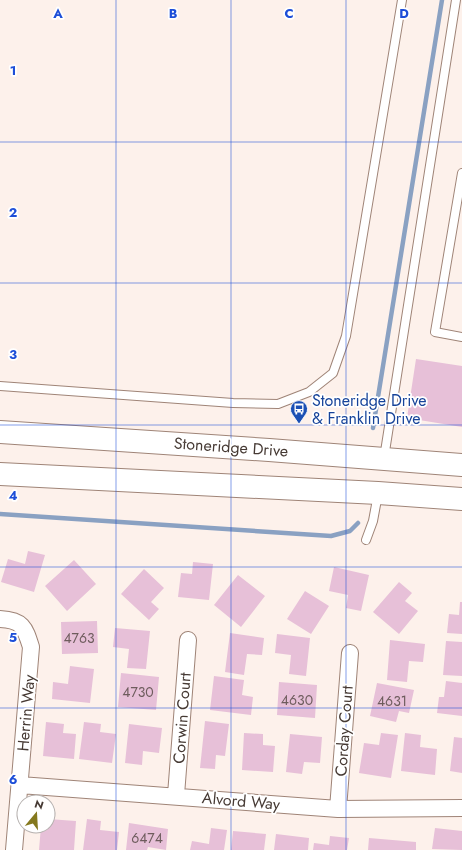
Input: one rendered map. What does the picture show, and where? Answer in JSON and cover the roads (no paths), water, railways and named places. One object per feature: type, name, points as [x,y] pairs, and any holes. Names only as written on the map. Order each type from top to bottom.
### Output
[{"type":"main road","name":"Stoneridge Drive","points":[[0,432],[462,464]]},
{"type":"main road","points":[[0,474],[378,493],[462,499]]},
{"type":"street","name":"Herrin Way","points":[[0,619],[11,619],[24,628],[31,647],[14,850]]},
{"type":"street","name":"Corwin Court","points":[[176,795],[188,640]]},
{"type":"street","name":"Corday Court","points":[[338,809],[350,653]]},
{"type":"street","name":"Alvord Way","points":[[20,785],[176,795],[338,809],[462,808]]},
{"type":"lane","points":[[0,386],[225,403],[278,404],[309,392],[333,373],[346,336],[402,0]]},
{"type":"lane","points":[[384,459],[456,0]]},
{"type":"lane","points":[[462,173],[459,205],[436,332],[462,337]]},
{"type":"lane","points":[[366,540],[373,521],[378,493]]},
{"type":"waterway","points":[[373,428],[442,0]]},
{"type":"waterway","points":[[0,514],[331,536],[350,531],[358,523]]},
{"type":"place","name":"Stoneridge Drive & Franklin Drive","points":[[299,424]]}]
